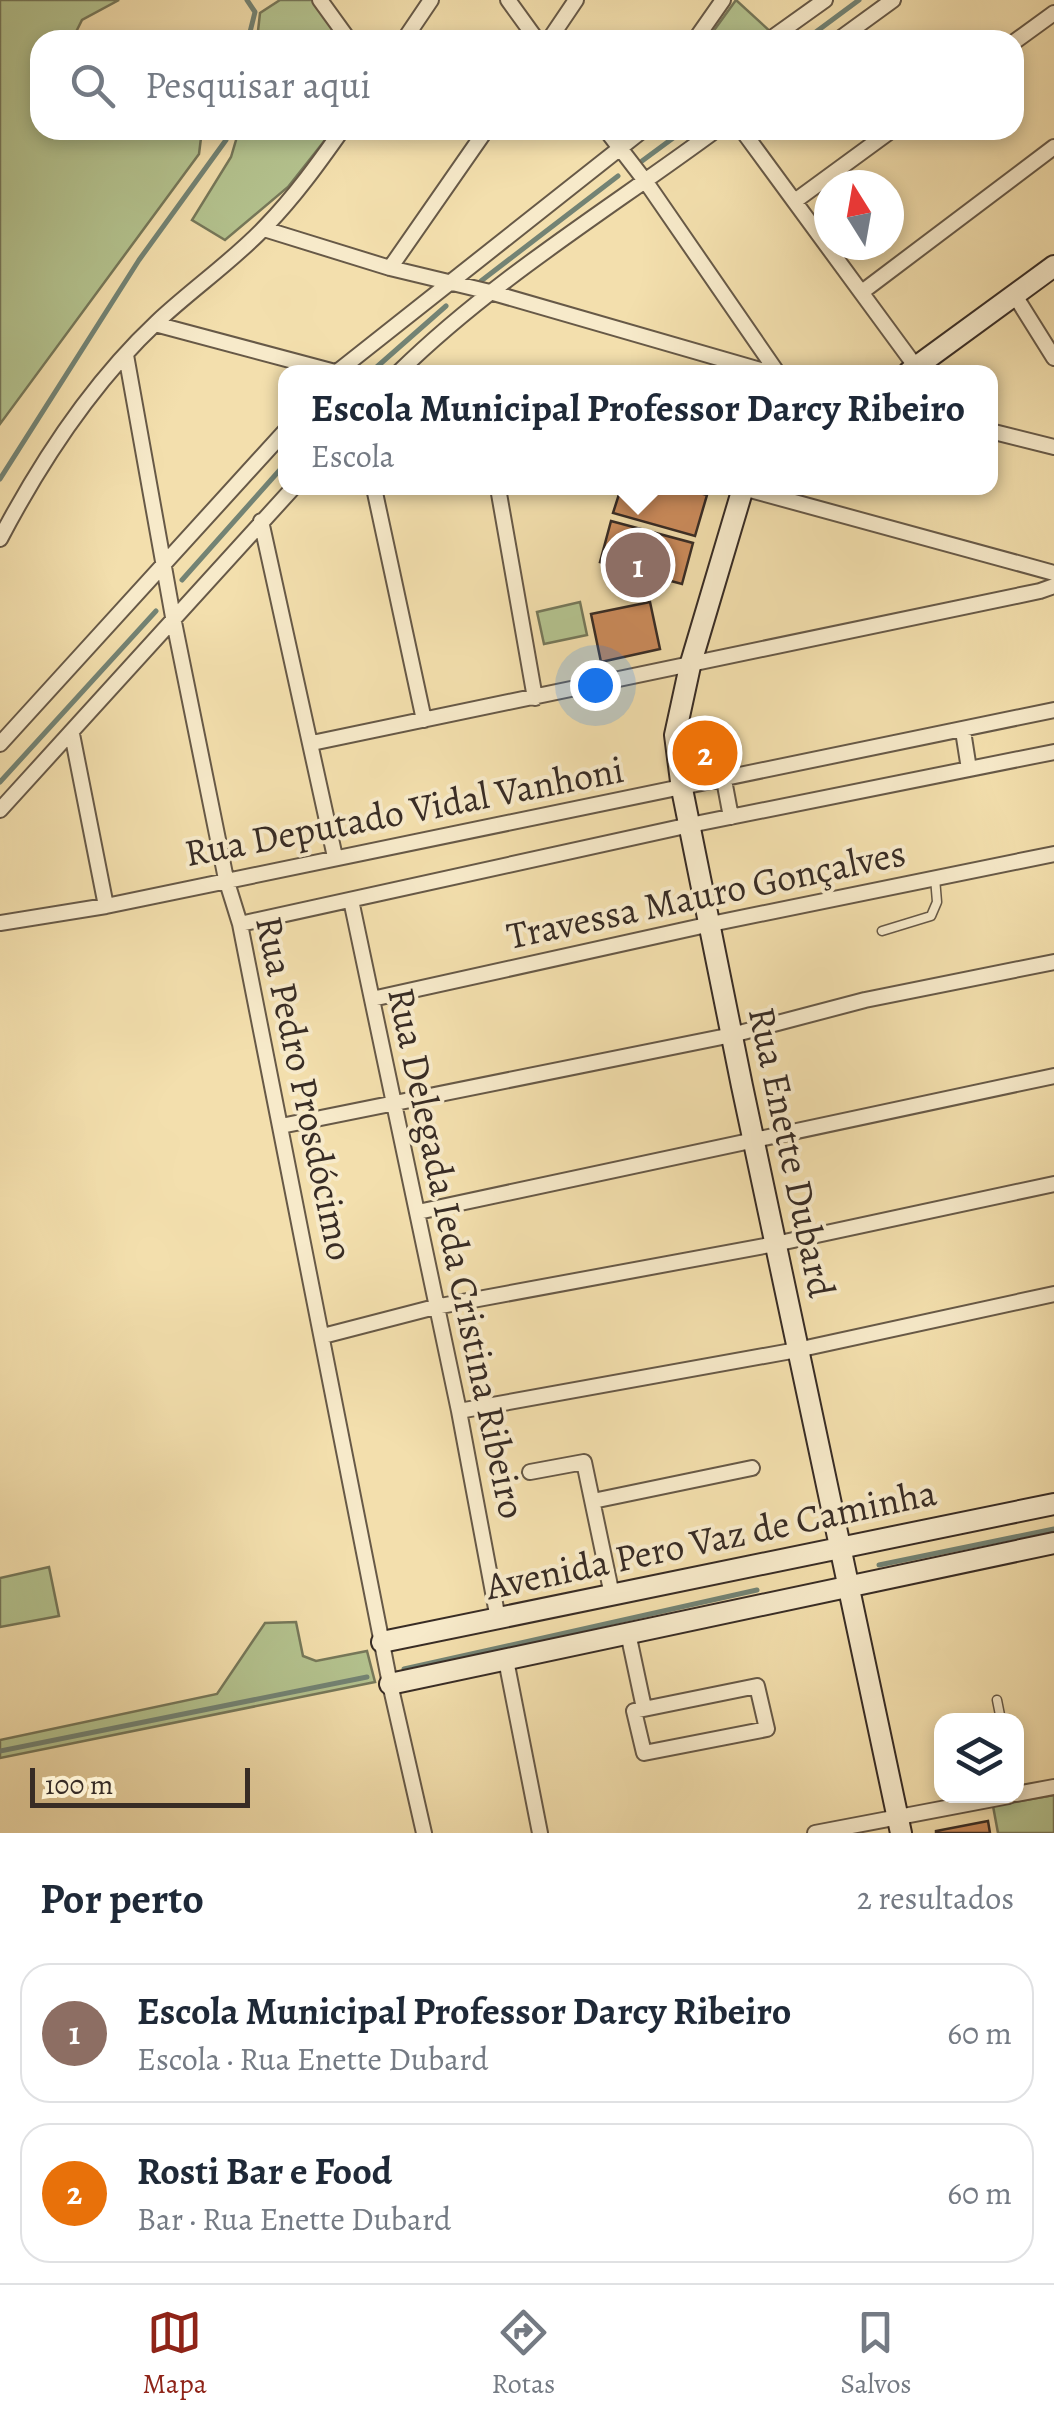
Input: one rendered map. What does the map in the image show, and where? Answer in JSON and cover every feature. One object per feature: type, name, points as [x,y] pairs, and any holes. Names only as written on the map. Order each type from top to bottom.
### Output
[{"type":"street","points":[[320,0],[342,30]]},
{"type":"street","points":[[411,30],[431,0]]},
{"type":"street","points":[[508,0],[530,30]]},
{"type":"street","points":[[556,30],[576,0]]},
{"type":"street","points":[[703,30],[723,0]]},
{"type":"street","points":[[783,30],[826,0]]},
{"type":"street","points":[[852,30],[892,0]]},
{"type":"street","points":[[1024,35],[1054,13]]},
{"type":"street","points":[[0,539],[31,480],[82,408],[155,324],[264,228],[302,186],[335,140]]},
{"type":"street","points":[[390,268],[479,140]]},
{"type":"street","points":[[614,140],[772,365]]},
{"type":"street","points":[[620,148],[626,140]]},
{"type":"street","points":[[345,365],[630,140]]},
{"type":"street","points":[[407,365],[490,292],[703,140]]},
{"type":"street","points":[[749,140],[862,292],[910,365]]},
{"type":"street","points":[[794,200],[878,140]]},
{"type":"street","points":[[862,292],[1054,147]]},
{"type":"street","points":[[264,228],[390,268],[490,292],[743,365]]},
{"type":"street","points":[[920,365],[1054,266]]},
{"type":"street","points":[[1014,294],[1054,358]]},
{"type":"street","points":[[155,324],[310,365]]},
{"type":"street","name":"Rua Pedro Prosdócimo","points":[[126,356],[172,616],[226,879],[240,924],[390,1684],[424,1833]]},
{"type":"street","points":[[998,433],[1054,447]]},
{"type":"street","points":[[0,744],[278,439]]},
{"type":"street","points":[[0,810],[72,734],[172,616],[286,495]]},
{"type":"street","points":[[376,495],[424,720]]},
{"type":"street","points":[[499,495],[535,698]]},
{"type":"street","name":"Rua Enette Dubard","points":[[741,495],[690,666],[674,735],[753,1142],[900,1825]]},
{"type":"street","points":[[769,495],[1054,573]]},
{"type":"street","points":[[261,521],[335,857]]},
{"type":"street","points":[[312,744],[1054,586]]},
{"type":"street","name":"Rua Deputado Vidal Vanhoni","points":[[0,923],[106,906],[1054,710]]},
{"type":"street","points":[[963,731],[969,769]]},
{"type":"street","points":[[72,734],[106,906]]},
{"type":"street","name":"Rua Deputado Vidal Vanhoni","points":[[240,924],[690,825],[1054,752]]},
{"type":"street","points":[[724,780],[731,817]]},
{"type":"street","name":"Travessa Mauro Gonçalves","points":[[372,999],[710,924],[1054,854]]},
{"type":"street","name":"Rua Delegada Ieda Cristina Ribeiro","points":[[351,900],[459,1411],[498,1619]]},
{"type":"street","points":[[281,1126],[732,1035],[865,1000],[1054,962]]},
{"type":"street","points":[[418,1212],[1054,1076]]},
{"type":"street","points":[[323,1336],[435,1307],[775,1244],[1054,1184]]},
{"type":"street","points":[[459,1411],[797,1350],[1054,1294]]},
{"type":"street","points":[[530,1472],[584,1462],[612,1595]]},
{"type":"street","points":[[593,1501],[752,1468]]},
{"type":"street","name":"Avenida Pero Vaz de Caminha","points":[[382,1642],[1054,1504]]},
{"type":"street","name":"Avenida Pero Vaz de Caminha","points":[[390,1684],[1054,1543]]},
{"type":"street","points":[[628,1633],[644,1708]]},
{"type":"street","points":[[506,1660],[540,1833]]},
{"type":"street","points":[[756,1686],[767,1729],[644,1753],[634,1710],[644,1708],[756,1686]]},
{"type":"street","points":[[1024,1793],[1054,1787]]},
{"type":"street","points":[[815,1833],[900,1825],[983,1803]]},
{"type":"lane","points":[[882,931],[931,916],[937,902],[935,878]]},
{"type":"lane","points":[[997,1700],[1000,1713]]},
{"type":"green space","points":[[0,0],[119,0],[82,20],[77,30],[30,30],[30,140],[201,140],[199,154],[0,424]]},
{"type":"green space","points":[[280,0],[315,0],[336,30],[258,30],[260,13]]},
{"type":"green space","points":[[736,0],[769,30],[714,30]]},
{"type":"green space","points":[[236,140],[325,140],[288,187],[225,240],[192,220],[231,157]]},
{"type":"green space","points":[[580,602],[587,635],[544,644],[537,612]]},
{"type":"green space","points":[[49,1567],[59,1616],[0,1627],[0,1578]]},
{"type":"green space","points":[[296,1622],[303,1656],[316,1661],[367,1651],[375,1682],[0,1758],[0,1740],[217,1694],[265,1623]]},
{"type":"green space","points":[[1054,1795],[1054,1833],[998,1833],[993,1806]]},
{"type":"building","points":[[619,495],[707,495],[695,536],[613,513]]},
{"type":"building","points":[[611,521],[693,543],[682,584],[600,562]]},
{"type":"building","points":[[650,602],[660,649],[601,662],[591,614]]},
{"type":"building","points":[[988,1821],[990,1833],[936,1833],[936,1831]]},
{"type":"waterway","points":[[247,0],[255,12],[250,30]]},
{"type":"waterway","points":[[818,30],[859,0]]},
{"type":"waterway","points":[[0,479],[139,260],[226,140]]},
{"type":"waterway","points":[[642,161],[670,140]]},
{"type":"waterway","points":[[481,281],[618,176]]},
{"type":"waterway","points":[[379,365],[446,306]]},
{"type":"waterway","points":[[182,580],[278,472]]},
{"type":"waterway","points":[[0,782],[156,611]]},
{"type":"waterway","points":[[879,1565],[1054,1529]]},
{"type":"waterway","points":[[404,1669],[757,1590]]},
{"type":"waterway","points":[[0,1751],[367,1677]]},
{"type":"place","name":"Escola Municipal Professor Darcy Ribeiro","points":[[638,565]]},
{"type":"place","name":"Rosti Bar e Food","points":[[705,753]]}]
